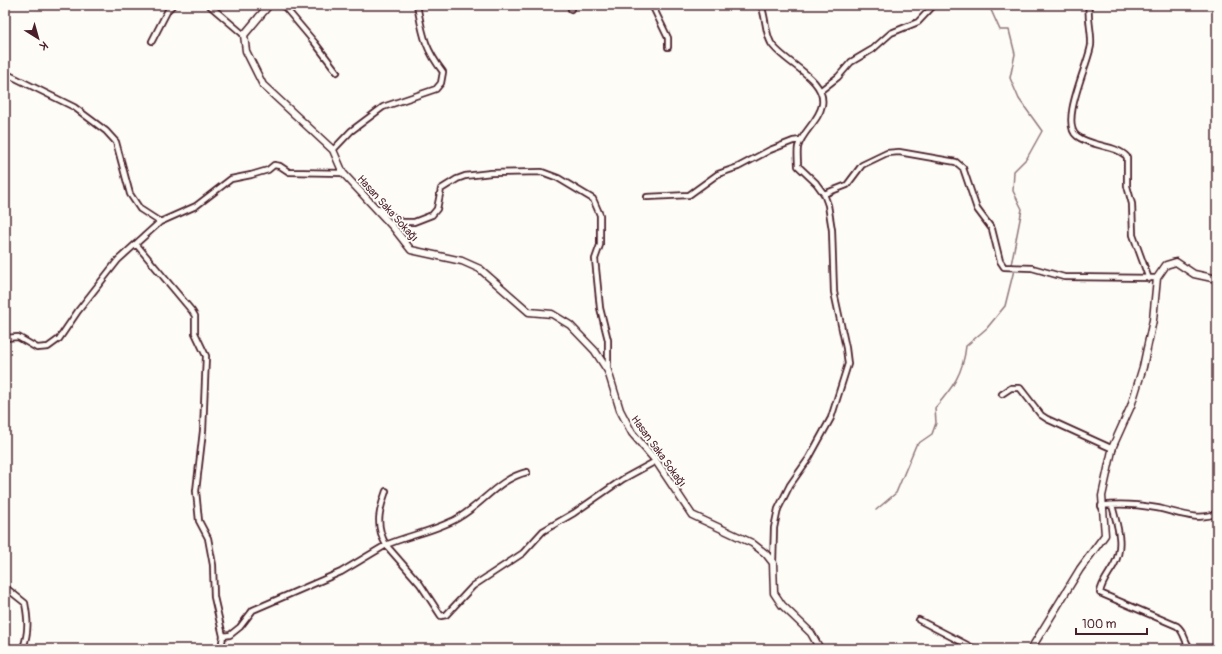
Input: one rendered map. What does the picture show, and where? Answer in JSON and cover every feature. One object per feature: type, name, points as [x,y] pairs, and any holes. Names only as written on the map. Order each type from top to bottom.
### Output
[{"type":"street","points":[[152,40],[168,10],[173,5]]},
{"type":"street","points":[[209,5],[244,35],[269,5]]},
{"type":"street","points":[[283,5],[337,72]]},
{"type":"street","points":[[333,150],[351,131],[383,107],[436,89],[441,83],[443,72],[431,56],[424,41],[417,5]]},
{"type":"street","points":[[652,5],[668,38],[668,47]]},
{"type":"street","points":[[761,5],[772,44],[810,78],[820,91],[822,104],[818,114],[801,140],[797,152],[798,166],[816,183],[824,194],[831,219],[834,292],[848,364],[831,418],[809,458],[790,485],[778,509],[774,528],[774,593],[782,605],[811,633],[820,649]]},
{"type":"street","points":[[820,91],[838,77],[851,62],[873,49],[891,33],[918,22],[934,5]]},
{"type":"street","points":[[1089,5],[1087,17],[1090,45],[1074,97],[1072,130],[1075,135],[1084,140],[1119,151],[1127,157],[1127,186],[1132,204],[1133,235],[1149,279]]},
{"type":"street","name":"Hasan Saka Sokağı","points":[[244,35],[246,51],[263,85],[333,150],[343,173],[411,250],[462,262],[480,269],[529,312],[552,314],[570,325],[595,351],[608,371],[620,410],[632,433],[656,461],[692,515],[752,543],[766,554],[773,563]]},
{"type":"street","points":[[5,73],[74,107],[106,131],[116,142],[130,194],[140,209],[160,222]]},
{"type":"street","points":[[647,197],[689,195],[718,174],[738,167],[770,150],[793,141],[801,140]]},
{"type":"street","points":[[824,194],[847,184],[862,165],[887,153],[899,152],[956,162],[963,168],[978,209],[992,229],[1000,261],[1004,267],[1032,268],[1064,277],[1157,278]]},
{"type":"street","points":[[5,338],[18,336],[37,348],[48,347],[59,339],[78,311],[118,260],[160,222],[196,206],[230,179],[268,170],[274,165],[280,166],[289,172],[343,173]]},
{"type":"street","points":[[373,206],[402,222],[414,222],[432,215],[439,204],[441,189],[457,179],[491,173],[542,172],[558,178],[593,199],[600,215],[600,245],[596,260],[600,308],[608,340],[608,371]]},
{"type":"street","points":[[136,244],[192,311],[195,316],[195,333],[206,356],[203,431],[196,491],[199,521],[208,538],[213,565],[214,597],[224,636],[221,649]]},
{"type":"street","points":[[1031,649],[1080,569],[1105,535],[1101,506],[1102,496],[1113,449],[1131,406],[1143,367],[1153,320],[1157,278],[1166,265],[1176,262],[1194,274],[1217,279]]},
{"type":"street","points":[[1002,394],[1011,388],[1020,388],[1041,415],[1047,419],[1113,449]]},
{"type":"street","points":[[386,490],[379,509],[378,519],[382,537],[386,545],[420,584],[441,616],[446,615],[473,586],[523,552],[543,531],[574,513],[618,481],[656,461]]},
{"type":"street","points":[[224,636],[230,635],[240,627],[253,610],[341,572],[386,545],[453,521],[471,510],[504,481],[515,475],[527,472]]},
{"type":"street","points":[[1101,506],[1112,505],[1156,508],[1202,518],[1217,513]]},
{"type":"street","points":[[1112,505],[1119,535],[1120,547],[1115,563],[1101,588],[1100,593],[1110,599],[1177,626],[1182,630],[1187,644],[1192,649]]},
{"type":"street","points":[[5,587],[25,603],[28,619],[28,636],[24,648],[20,649]]},
{"type":"street","points":[[918,620],[975,649]]},
{"type":"waterway","points":[[993,5],[991,10],[1000,30],[1009,30],[1015,54],[1010,78],[1019,99],[1042,131],[1027,158],[1014,171],[1013,191],[1022,209],[1011,265]]},
{"type":"waterway","points":[[876,510],[896,493],[916,445],[932,434],[936,423],[935,408],[956,380],[965,356],[966,346],[987,328],[1005,306],[1014,270]]}]
